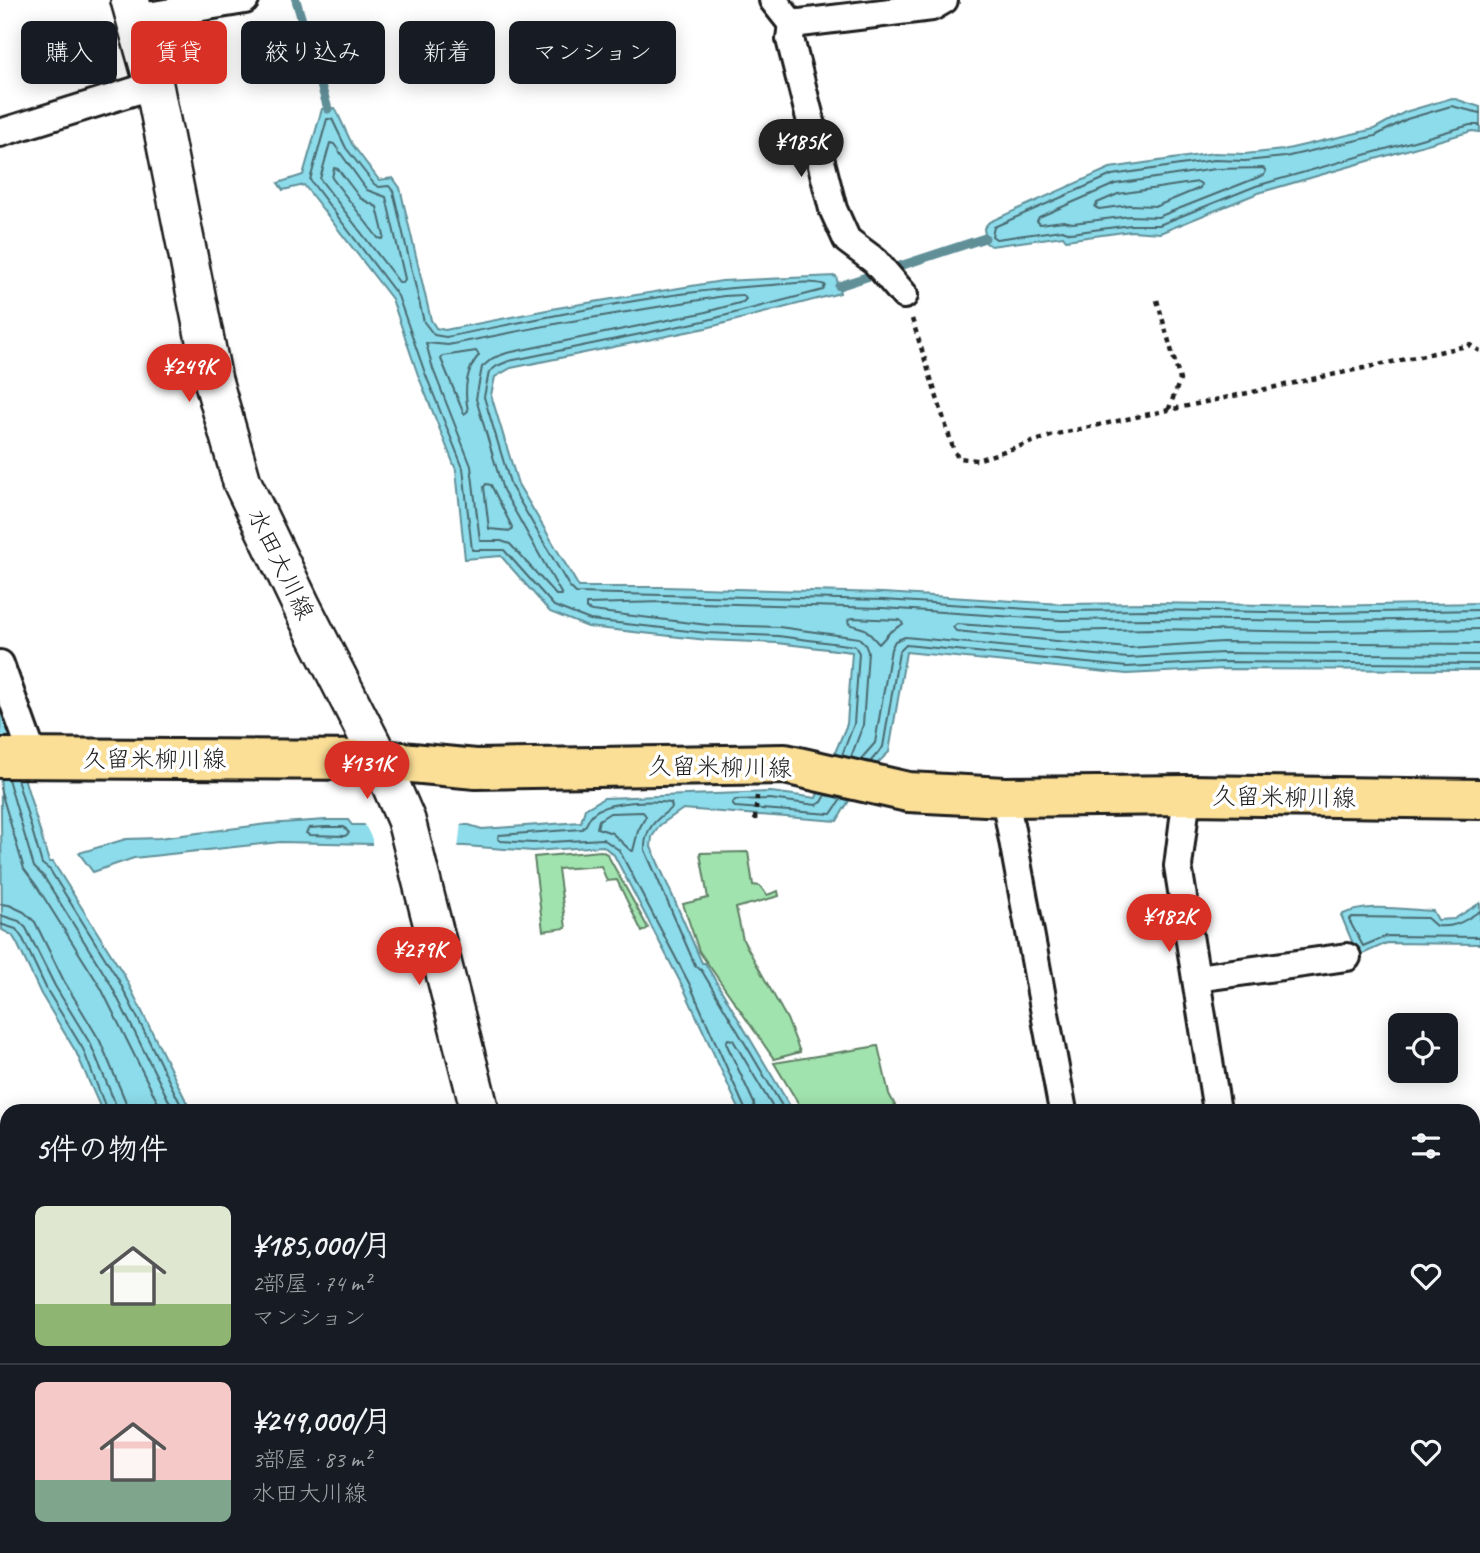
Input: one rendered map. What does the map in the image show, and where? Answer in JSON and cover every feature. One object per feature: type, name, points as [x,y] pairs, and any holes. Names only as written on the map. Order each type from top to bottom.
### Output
[{"type":"main road","name":"水田大川線","points":[[133,9],[154,85],[213,380],[242,482],[380,760],[410,834],[478,1104]]},
{"type":"main road","name":"久留米柳川線","points":[[20,759],[380,760],[476,769],[785,764],[908,792],[1005,797],[1480,799]]},
{"type":"street","points":[[133,9],[245,0]]},
{"type":"street","points":[[773,0],[792,24],[790,39],[833,209],[847,240],[875,261],[904,295]]},
{"type":"street","points":[[792,24],[932,7],[944,0]]},
{"type":"street","points":[[0,133],[154,85]]},
{"type":"street","points":[[0,664],[20,759]]},
{"type":"street","points":[[1187,796],[1178,866],[1216,1104]]},
{"type":"street","points":[[1005,797],[1062,1104]]},
{"type":"street","points":[[1197,978],[1347,957]]},
{"type":"path","points":[[904,295],[953,448],[958,458],[977,460],[1057,435],[1471,345],[1480,351]]},
{"type":"path","points":[[1157,300],[1181,380],[1168,411]]},
{"type":"green space","points":[[601,851],[607,854],[648,928],[642,932],[617,880],[607,881],[601,866],[558,869],[566,928],[543,931],[534,857]]},
{"type":"green space","points":[[748,852],[753,885],[760,886],[767,895],[778,891],[779,896],[736,908],[743,940],[787,1019],[800,1052],[774,1059],[699,951],[683,904],[708,898],[700,853]]},
{"type":"green space","points":[[878,1046],[889,1094],[894,1104],[799,1104],[774,1063]]},
{"type":"water","points":[[1452,98],[1480,107],[1480,132],[1472,131],[1258,193],[1160,233],[1131,231],[1066,240],[1063,236],[991,246],[986,243],[984,228],[989,222],[1110,168],[1214,153],[1245,154],[1283,150],[1374,129],[1405,112]]},
{"type":"water","points":[[335,108],[352,144],[379,180],[393,178],[400,188],[431,320],[436,328],[445,330],[557,308],[722,281],[836,276],[840,293],[706,328],[511,368],[495,377],[491,395],[518,484],[579,587],[883,593],[1062,604],[1322,606],[1480,603],[1480,670],[1223,669],[1127,674],[906,652],[889,752],[860,784],[837,821],[683,809],[660,825],[652,837],[651,847],[702,963],[705,963],[789,1104],[737,1104],[684,989],[614,855],[603,846],[533,851],[465,846],[280,842],[134,858],[93,872],[79,853],[126,839],[159,838],[267,824],[348,820],[352,825],[469,825],[482,829],[581,822],[585,809],[604,798],[771,792],[816,798],[847,724],[852,652],[588,627],[550,612],[501,556],[465,559],[456,470],[418,375],[392,299],[304,185],[283,190],[278,183],[303,175],[322,109]]},
{"type":"water","points":[[0,696],[49,862],[53,862],[124,975],[188,1104],[99,1104],[76,1052],[41,994],[17,943],[12,935],[2,930]]},
{"type":"water","points":[[1480,903],[1480,944],[1387,943],[1358,956],[1341,915],[1362,909],[1386,908],[1433,911],[1438,920],[1454,919]]},
{"type":"pier","points":[[363,821],[461,822],[458,849],[372,847],[372,839]]},
{"type":"waterway","points":[[296,0],[328,109]]},
{"type":"waterway","points":[[839,286],[985,238]]}]
